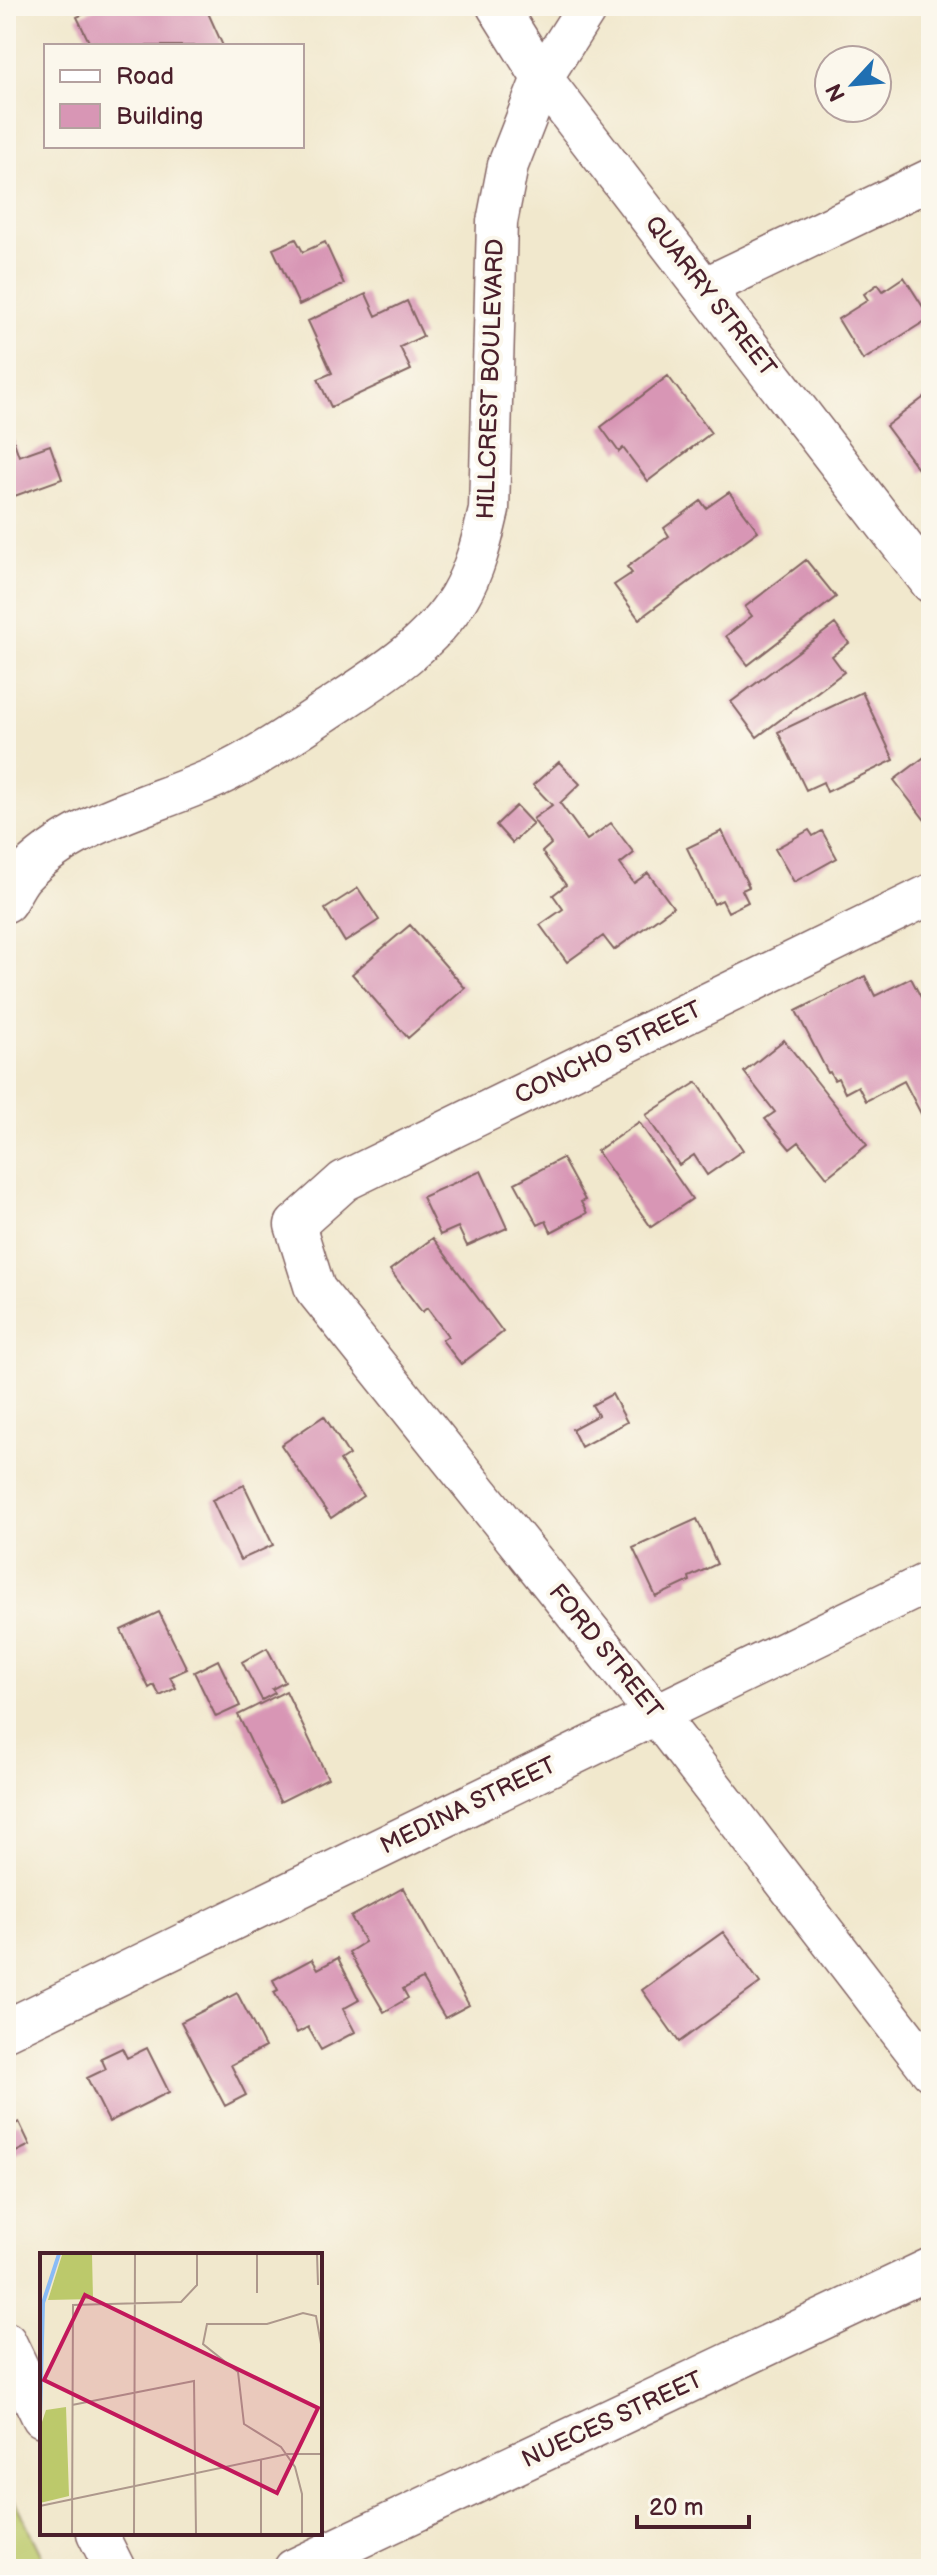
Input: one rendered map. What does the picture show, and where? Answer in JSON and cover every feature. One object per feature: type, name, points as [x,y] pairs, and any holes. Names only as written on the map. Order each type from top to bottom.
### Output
[{"type":"street","name":"QUARRY STREET","points":[[497,6],[542,78],[931,583]]},
{"type":"street","name":"HILLCREST BOULEVARD","points":[[6,902],[21,877],[52,850],[95,827],[217,776],[272,747],[376,678],[425,639],[459,598],[480,550],[489,510],[497,222],[508,165],[542,78],[588,6]]},
{"type":"street","points":[[704,288],[931,179]]},
{"type":"street","name":"CONCHO STREET","points":[[295,1225],[344,1181],[931,894]]},
{"type":"street","name":"FORD STREET","points":[[295,1225],[315,1289],[656,1714],[931,2071]]},
{"type":"street","name":"MEDINA STREET","points":[[6,2030],[931,1581]]},
{"type":"street","name":"NUECES STREET","points":[[294,2569],[931,2268]]},
{"type":"street","points":[[6,2342],[40,2413]]},
{"type":"street","points":[[98,2535],[115,2569]]},
{"type":"green space","points":[[7,2485],[48,2569],[6,2569]]},
{"type":"building","points":[[101,6],[205,6],[222,44],[90,44],[77,17]]},
{"type":"building","points":[[296,239],[303,252],[325,242],[344,284],[299,305],[273,249]]},
{"type":"building","points":[[904,277],[930,318],[863,360],[838,319],[868,300],[864,294],[878,284],[883,291]]},
{"type":"building","points":[[366,294],[376,316],[407,301],[423,336],[400,347],[411,370],[331,407],[318,379],[332,373],[308,321]]},
{"type":"building","points":[[668,376],[711,433],[648,481],[623,448],[619,452],[601,427]]},
{"type":"building","points":[[931,392],[931,466],[921,473],[886,426]]},
{"type":"building","points":[[6,419],[19,456],[50,445],[62,479],[6,499]]},
{"type":"building","points":[[729,492],[758,531],[639,619],[614,585],[632,573],[627,567],[669,536],[664,528],[701,501],[706,508]]},
{"type":"building","points":[[806,560],[836,597],[748,665],[726,636],[752,616],[745,607]]},
{"type":"building","points":[[835,624],[849,643],[832,656],[844,672],[757,737],[731,702]]},
{"type":"building","points":[[862,692],[894,760],[827,792],[823,782],[806,790],[778,732]]},
{"type":"building","points":[[931,752],[931,828],[894,780]]},
{"type":"building","points":[[559,762],[580,784],[560,803],[587,840],[611,823],[634,853],[620,864],[634,883],[648,873],[673,907],[614,950],[603,936],[567,962],[540,925],[563,909],[553,895],[566,885],[542,852],[551,844],[533,819],[552,805],[533,785]]},
{"type":"building","points":[[516,806],[533,824],[512,843],[496,825]]},
{"type":"building","points":[[809,830],[813,836],[822,831],[837,858],[794,882],[775,849]]},
{"type":"building","points":[[722,831],[749,887],[742,890],[748,902],[728,912],[722,900],[714,904],[687,848]]},
{"type":"building","points":[[358,888],[379,920],[345,942],[325,909]]},
{"type":"building","points":[[410,925],[465,988],[408,1038],[352,974]]},
{"type":"building","points":[[865,976],[875,996],[911,978],[931,1017],[931,1133],[904,1081],[866,1101],[858,1086],[845,1093],[838,1078],[834,1080],[828,1073],[796,1011]]},
{"type":"building","points":[[784,1040],[867,1145],[827,1177],[799,1142],[790,1149],[765,1119],[775,1112],[744,1072]]},
{"type":"building","points":[[697,1082],[743,1150],[707,1175],[694,1155],[679,1165],[646,1115]]},
{"type":"building","points":[[639,1122],[692,1199],[651,1227],[597,1151]]},
{"type":"building","points":[[562,1158],[585,1200],[581,1202],[587,1213],[551,1232],[546,1221],[538,1225],[515,1183]]},
{"type":"building","points":[[481,1171],[507,1228],[467,1246],[458,1227],[440,1235],[422,1197]]},
{"type":"building","points":[[433,1238],[503,1332],[461,1364],[442,1340],[448,1336],[427,1308],[422,1312],[390,1270]]},
{"type":"building","points":[[612,1394],[627,1422],[581,1447],[572,1429],[598,1415],[592,1405]]},
{"type":"building","points":[[324,1416],[349,1455],[340,1461],[363,1496],[331,1518],[281,1445]]},
{"type":"building","points":[[244,1485],[273,1545],[240,1560],[212,1500]]},
{"type":"building","points":[[697,1519],[717,1564],[656,1597],[633,1548]]},
{"type":"building","points":[[159,1612],[187,1669],[170,1677],[176,1688],[160,1696],[154,1685],[149,1688],[121,1630]]},
{"type":"building","points":[[267,1648],[285,1682],[272,1689],[275,1693],[262,1700],[242,1662]]},
{"type":"building","points":[[218,1660],[240,1706],[216,1717],[194,1672]]},
{"type":"building","points":[[286,1691],[328,1778],[280,1802],[238,1715]]},
{"type":"building","points":[[403,1888],[469,2005],[445,2018],[422,1979],[403,1989],[408,1998],[384,2012],[349,1952],[365,1942],[351,1917]]},
{"type":"building","points":[[723,1932],[760,1983],[679,2042],[642,1990]]},
{"type":"building","points":[[338,1958],[359,2000],[343,2009],[355,2032],[321,2050],[308,2027],[297,2033],[274,1992],[278,1990],[273,1980],[312,1959],[318,1969]]},
{"type":"building","points":[[237,1993],[265,2047],[231,2065],[246,2095],[225,2106],[181,2022]]},
{"type":"building","points":[[122,2048],[127,2058],[147,2048],[169,2092],[109,2122],[87,2078],[106,2069],[101,2058]]},
{"type":"building","points":[[19,2122],[30,2145],[6,2157],[6,2129]]}]
